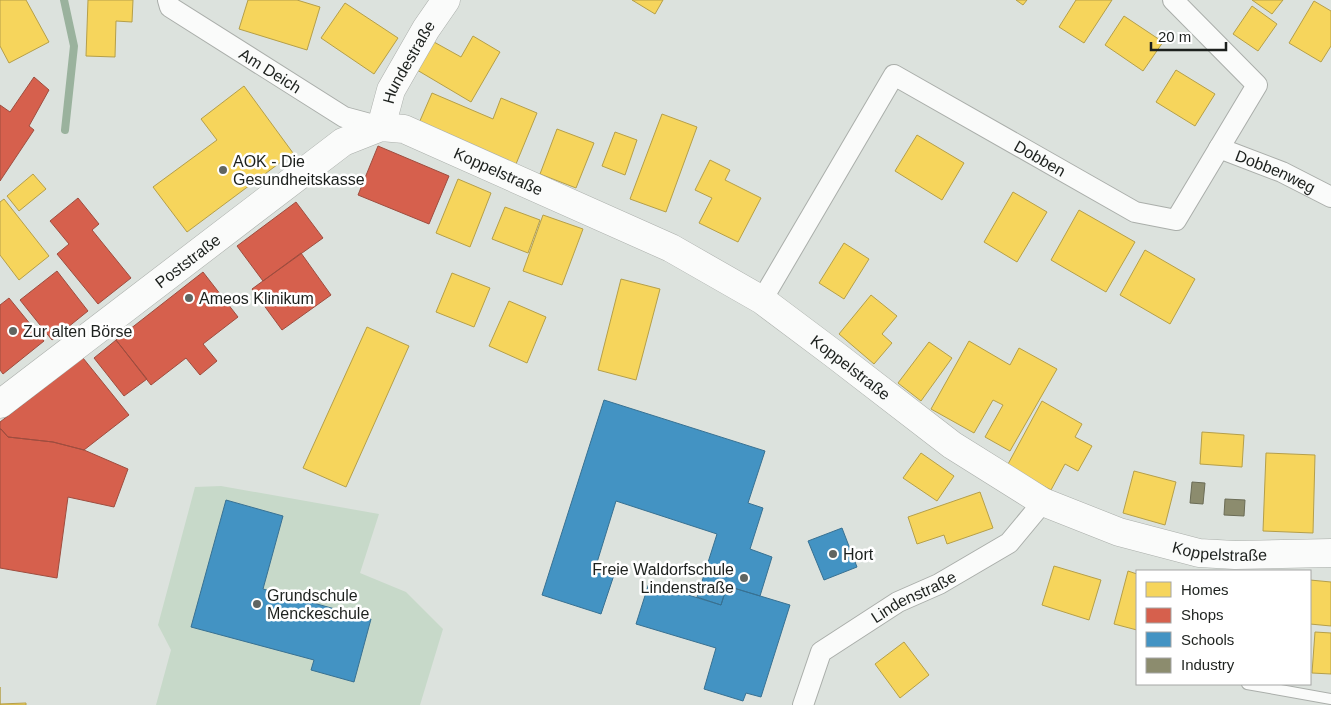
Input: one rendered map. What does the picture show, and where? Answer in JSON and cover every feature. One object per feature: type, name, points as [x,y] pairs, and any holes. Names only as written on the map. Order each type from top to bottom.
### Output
[{"type":"street","name":"Am Deich","points":[[168,0],[170,7],[344,117],[381,128]]},
{"type":"street","name":"Hundestraße","points":[[381,128],[391,90],[426,29],[446,0]]},
{"type":"street","name":"Dobben","points":[[762,300],[894,76],[1135,212],[1176,220],[1257,85],[1173,0]]},
{"type":"street","name":"Koppelstraße","points":[[381,128],[404,129],[671,248],[762,300],[952,446],[1043,502],[1119,532],[1199,553],[1234,559],[1331,553]]},
{"type":"street","name":"Poststraße","points":[[0,404],[336,147],[343,142],[381,128]]},
{"type":"street","name":"Dobbenweg","points":[[1219,148],[1282,172],[1331,197]]},
{"type":"street","name":"Lindenstraße","points":[[803,705],[820,652],[898,602],[939,584],[1009,543],[1043,502]]},
{"type":"lane","points":[[1253,685],[1331,699]]},
{"type":"green space","points":[[221,486],[379,514],[360,573],[406,592],[443,629],[420,705],[156,705],[171,650],[158,625],[195,487]],"holes":[[[226,500],[283,516],[263,589],[371,619],[354,681],[311,669],[314,660],[192,627]]]},
{"type":"building: Homes","points":[[0,0],[26,0],[49,42],[9,63],[0,46]]},
{"type":"building: Homes","points":[[88,0],[133,0],[132,22],[116,21],[115,57],[86,56]]},
{"type":"building: Homes","points":[[248,0],[297,0],[320,7],[307,50],[239,29]]},
{"type":"building: Homes","points":[[632,0],[663,0],[655,14]]},
{"type":"building: Homes","points":[[1016,0],[1027,0],[1023,5]]},
{"type":"building: Homes","points":[[1076,0],[1112,0],[1084,43],[1059,27]]},
{"type":"building: Homes","points":[[1252,0],[1283,0],[1272,14]]},
{"type":"building: Homes","points":[[1314,1],[1331,11],[1331,46],[1321,62],[1289,43]]},
{"type":"building: Homes","points":[[345,3],[398,38],[374,74],[321,38]]},
{"type":"building: Homes","points":[[1252,6],[1277,24],[1258,51],[1233,34]]},
{"type":"building: Homes","points":[[1124,16],[1163,42],[1143,71],[1105,45]]},
{"type":"building: Homes","points":[[473,36],[500,52],[471,102],[417,70],[434,42],[461,57]]},
{"type":"building: Homes","points":[[1176,70],[1215,94],[1195,126],[1156,102]]},
{"type":"building: Homes","name":"AOK - Die Gesundheitskasse","points":[[244,86],[293,153],[187,232],[153,187],[217,140],[201,119]]},
{"type":"building: Homes","points":[[432,93],[493,119],[501,98],[537,113],[516,164],[419,123]]},
{"type":"building: Homes","points":[[662,114],[697,127],[666,212],[630,199]]},
{"type":"building: Homes","points":[[557,129],[594,143],[576,188],[540,174]]},
{"type":"building: Homes","points":[[615,132],[637,140],[625,175],[602,166]]},
{"type":"building: Homes","points":[[917,135],[964,163],[942,200],[895,171]]},
{"type":"building: Homes","points":[[710,160],[730,170],[725,180],[761,198],[738,242],[699,223],[712,198],[695,190]]},
{"type":"building: Homes","points":[[33,174],[46,189],[19,211],[7,196]]},
{"type":"building: Homes","points":[[458,179],[491,193],[470,247],[436,233]]},
{"type":"building: Homes","points":[[1013,192],[1047,212],[1017,262],[984,242]]},
{"type":"building: Homes","points":[[4,199],[49,256],[19,280],[0,255],[0,202]]},
{"type":"building: Homes","points":[[505,207],[540,220],[528,253],[492,239]]},
{"type":"building: Homes","points":[[1079,210],[1135,242],[1106,292],[1051,260]]},
{"type":"building: Homes","points":[[543,215],[583,229],[562,285],[523,271]]},
{"type":"building: Homes","points":[[844,243],[869,259],[844,299],[819,283]]},
{"type":"building: Homes","points":[[1145,250],[1195,279],[1170,324],[1120,295]]},
{"type":"building: Homes","points":[[452,273],[490,288],[474,327],[436,312]]},
{"type":"building: Homes","points":[[621,279],[660,289],[636,380],[598,370]]},
{"type":"building: Homes","points":[[871,295],[897,316],[882,334],[892,343],[874,364],[839,334]]},
{"type":"building: Homes","points":[[509,301],[546,317],[527,363],[489,346]]},
{"type":"building: Homes","points":[[367,327],[409,346],[346,487],[303,468]]},
{"type":"building: Homes","points":[[969,341],[1010,365],[1019,348],[1057,369],[1010,451],[985,437],[1003,405],[993,400],[974,433],[931,409]]},
{"type":"building: Homes","points":[[929,342],[952,358],[921,401],[898,383]]},
{"type":"building: Homes","points":[[1042,401],[1082,424],[1075,437],[1092,446],[1078,471],[1065,464],[1051,490],[1007,466]]},
{"type":"building: Homes","points":[[1202,432],[1244,435],[1242,467],[1200,464]]},
{"type":"building: Homes","points":[[921,453],[954,476],[937,501],[903,478]]},
{"type":"building: Homes","points":[[1266,453],[1315,455],[1313,533],[1263,531]]},
{"type":"building: Homes","points":[[1134,471],[1176,482],[1165,525],[1123,513]]},
{"type":"building: Homes","points":[[980,492],[993,528],[947,544],[944,535],[917,544],[908,517]]},
{"type":"building: Homes","points":[[1054,566],[1101,580],[1089,620],[1042,605]]},
{"type":"building: Homes","points":[[1128,571],[1136,574],[1136,630],[1114,624]]},
{"type":"building: Homes","points":[[1311,580],[1331,582],[1331,626],[1311,624]]},
{"type":"building: Homes","points":[[1315,632],[1331,633],[1331,674],[1312,673]]},
{"type":"building: Homes","points":[[904,642],[929,675],[900,698],[875,664]]},
{"type":"building: Homes","points":[[26,703],[26,705],[0,705]]},
{"type":"building: Shops","points":[[34,77],[49,90],[29,126],[34,130],[0,181],[0,105],[10,112]]},
{"type":"building: Shops","points":[[378,146],[449,176],[429,224],[358,195]]},
{"type":"building: Shops","points":[[78,198],[99,224],[92,230],[131,278],[98,304],[57,254],[69,244],[50,221]]},
{"type":"building: Shops","points":[[296,202],[323,238],[263,281],[237,246]]},
{"type":"building: Shops","points":[[301,253],[331,295],[282,330],[252,289]]},
{"type":"building: Shops","points":[[57,271],[88,311],[52,340],[20,300]]},
{"type":"building: Shops","points":[[203,272],[238,317],[203,344],[217,361],[200,375],[186,358],[151,385],[116,340]]},
{"type":"building: Shops","points":[[9,298],[44,341],[3,374],[0,370],[0,305]]},
{"type":"building: Shops","points":[[116,340],[147,379],[124,396],[94,358]]},
{"type":"building: Shops","points":[[83,358],[129,415],[84,450],[53,442],[8,437],[0,428],[0,422]]},
{"type":"building: Shops","points":[[1,429],[8,437],[53,442],[84,450],[128,469],[114,507],[68,497],[57,578],[0,568]]},
{"type":"building: Schools","points":[[604,400],[765,451],[748,503],[763,508],[750,549],[772,557],[760,596],[727,586],[721,605],[697,597],[717,534],[616,501],[595,569],[614,575],[601,614],[542,595]]},
{"type":"building: Schools","name":"Grundschule Menckeschule","points":[[226,500],[283,516],[263,589],[371,619],[354,682],[311,670],[314,660],[191,627]]},
{"type":"building: Schools","name":"Hort","points":[[842,528],[857,567],[824,580],[808,541]]},
{"type":"building: Schools","points":[[649,583],[721,605],[727,586],[790,605],[761,697],[746,693],[743,701],[704,689],[716,648],[636,624]]},
{"type":"building: Industry","points":[[1192,482],[1205,483],[1203,504],[1190,503]]},
{"type":"building: Industry","points":[[1225,499],[1245,500],[1244,516],[1224,515]]},
{"type":"waterway","points":[[64,0],[74,46],[65,130]]},
{"type":"place","name":"AOK - Die Gesundheitskasse","points":[[223,170]]},
{"type":"place","name":"Ameos Klinikum","points":[[189,298]]},
{"type":"place","name":"Zur alten Börse","points":[[13,331]]},
{"type":"place","name":"Hort","points":[[833,554]]},
{"type":"place","name":"Freie Waldorfschule Lindenstraße","points":[[744,578]]},
{"type":"place","name":"Grundschule Menckeschule","points":[[257,604]]}]
